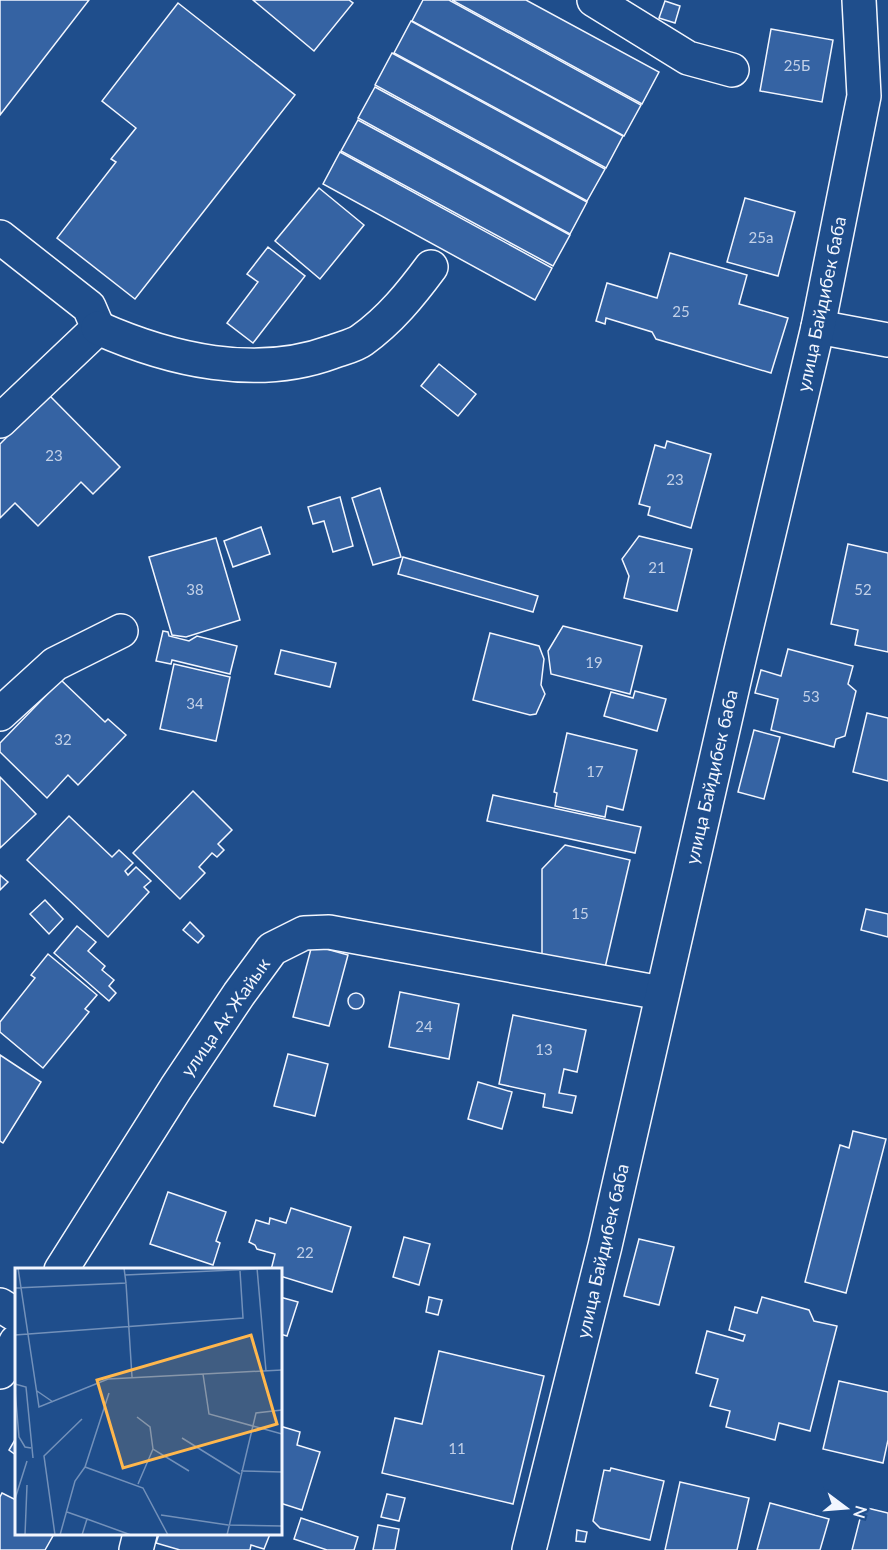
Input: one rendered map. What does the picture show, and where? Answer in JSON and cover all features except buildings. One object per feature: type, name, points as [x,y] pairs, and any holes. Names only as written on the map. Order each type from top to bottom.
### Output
[{"type":"street","points":[[594,0],[688,58],[732,70]]},
{"type":"street","name":"улица Байдибек баба","points":[[530,1550],[605,1246],[661,993],[818,327],[864,96],[860,0]]},
{"type":"street","points":[[0,237],[89,307],[98,328],[124,340],[181,356],[246,367],[310,360],[361,341],[406,300],[431,267]]},
{"type":"street","points":[[818,327],[888,340]]},
{"type":"street","points":[[0,421],[98,328]]},
{"type":"street","points":[[0,714],[55,664],[121,631]]},
{"type":"street","name":"улица Ак Жайык","points":[[62,1268],[239,994],[272,950],[304,933],[339,933],[661,993]]},
{"type":"street","points":[[0,1305],[15,1314]]},
{"type":"street","points":[[0,1372],[15,1344]]},
{"type":"street","points":[[136,1550],[140,1535]]}]
